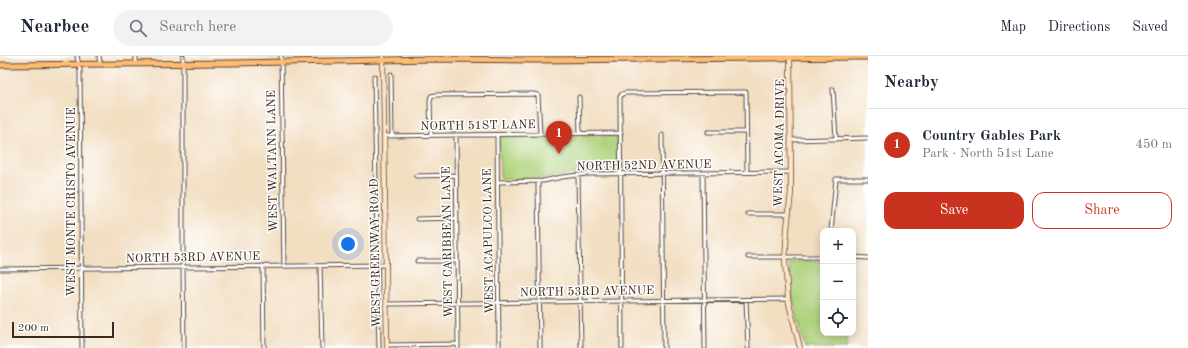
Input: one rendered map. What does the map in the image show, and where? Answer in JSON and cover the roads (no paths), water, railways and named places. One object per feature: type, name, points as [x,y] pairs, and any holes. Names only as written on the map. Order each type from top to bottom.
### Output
[{"type":"main road","points":[[0,65],[136,64],[281,59],[868,56]]},
{"type":"street","name":"WEST MONTE CRISTO AVENUE","points":[[77,56],[80,70],[82,348]]},
{"type":"street","points":[[100,56],[100,64]]},
{"type":"street","points":[[136,56],[136,64]]},
{"type":"street","points":[[182,56],[182,267],[184,348]]},
{"type":"street","name":"WEST ACOMA DRIVE","points":[[790,56],[792,172],[785,257],[788,299],[800,348]]},
{"type":"street","name":"WEST GREENWAY ROAD","points":[[383,58],[387,346]]},
{"type":"street","name":"WEST WALTANN LANE","points":[[281,59],[284,266]]},
{"type":"street","points":[[391,74],[392,136]]},
{"type":"street","name":"WEST GREENWAY ROAD","points":[[374,76],[379,348]]},
{"type":"street","points":[[833,89],[836,139]]},
{"type":"street","points":[[622,348],[620,97],[622,94],[746,92],[747,172]]},
{"type":"street","points":[[431,135],[431,96],[443,94],[538,95],[540,134]]},
{"type":"street","points":[[579,97],[580,134]]},
{"type":"street","points":[[708,132],[746,132]]},
{"type":"street","name":"NORTH 51ST LANE","points":[[384,136],[621,133]]},
{"type":"street","name":"WEST CARIBBEAN LANE","points":[[456,135],[458,346]]},
{"type":"street","name":"WEST ACAPULCO LANE","points":[[497,135],[499,348]]},
{"type":"street","points":[[662,135],[664,348]]},
{"type":"street","points":[[791,140],[868,138]]},
{"type":"street","points":[[376,158],[384,158]]},
{"type":"street","name":"NORTH 52ND AVENUE","points":[[498,182],[550,181],[562,177],[578,175],[792,172]]},
{"type":"street","points":[[703,173],[705,348]]},
{"type":"street","points":[[578,175],[581,348]]},
{"type":"street","points":[[416,176],[456,176]]},
{"type":"street","points":[[831,228],[836,179],[868,179]]},
{"type":"street","points":[[538,182],[540,348]]},
{"type":"street","points":[[748,214],[789,214]]},
{"type":"street","points":[[417,219],[456,218]]},
{"type":"street","points":[[748,257],[820,257]]},
{"type":"street","points":[[856,257],[868,258]]},
{"type":"street","points":[[417,261],[457,261]]},
{"type":"street","name":"NORTH 53RD AVENUE","points":[[0,269],[386,265]]},
{"type":"street","points":[[263,266],[264,348]]},
{"type":"street","points":[[320,266],[322,348]]},
{"type":"street","name":"NORTH 53RD AVENUE","points":[[387,304],[788,299]]},
{"type":"street","points":[[746,300],[748,348]]},
{"type":"street","points":[[387,346],[458,346]]},
{"type":"place","name":"Country Gables Park","points":[[559,154]]}]
